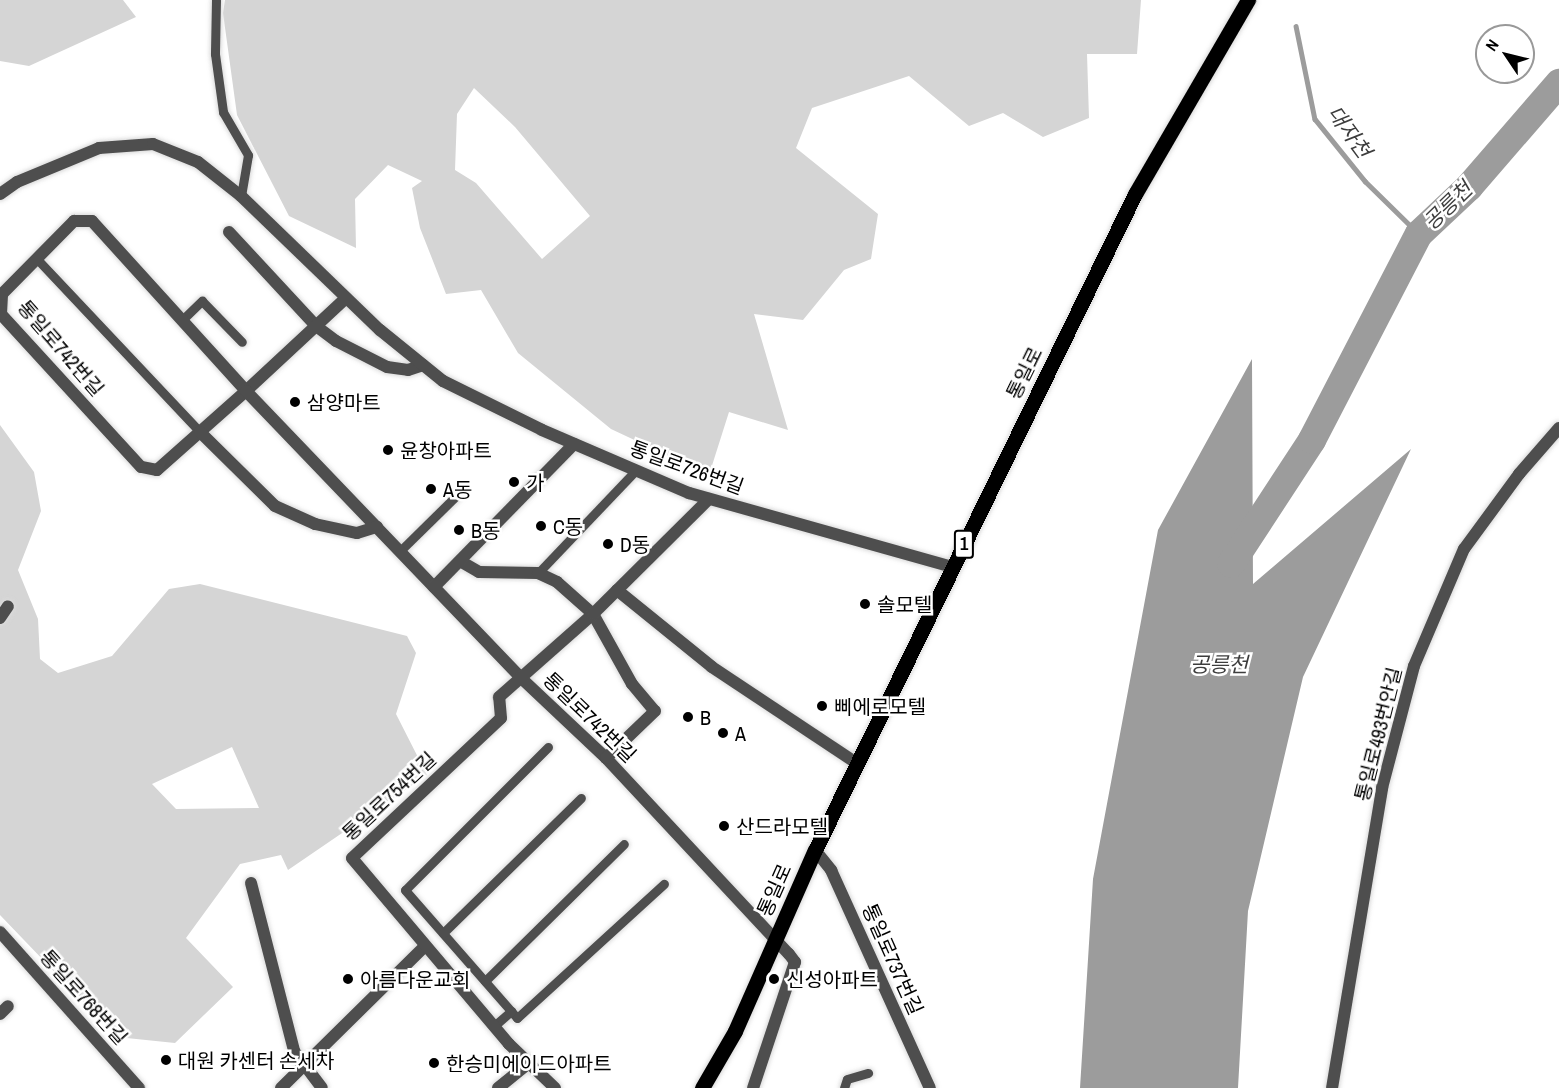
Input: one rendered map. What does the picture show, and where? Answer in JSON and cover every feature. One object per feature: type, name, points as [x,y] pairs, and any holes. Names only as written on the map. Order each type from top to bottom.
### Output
[{"type":"main road","name":"통일로","points":[[702,1088],[735,1031],[815,850],[1135,194],[1245,4]]},
{"type":"street","name":"통일로726번길","points":[[0,194],[17,182],[99,148],[153,144],[198,162],[241,196],[346,298],[443,381],[574,444],[709,499],[953,567]]},
{"type":"street","name":"통일로742번길","points":[[246,391],[158,470],[141,467],[1,314],[2,294],[74,221],[92,221],[246,391],[520,677],[606,758],[776,937]]},
{"type":"street","points":[[229,232],[316,326],[336,341],[387,368],[408,370],[423,365]]},
{"type":"street","points":[[246,391],[346,298]]},
{"type":"street","name":"통일로493번안길","points":[[1332,1088],[1382,788],[1414,666],[1464,549],[1519,474],[1559,428]]},
{"type":"street","points":[[200,432],[275,506],[315,525],[357,533],[377,527]]},
{"type":"street","points":[[434,587],[574,444]]},
{"type":"street","points":[[520,677],[593,614],[709,499]]},
{"type":"street","points":[[460,561],[479,572],[538,573],[557,582],[593,614],[632,684],[655,711],[606,758]]},
{"type":"street","points":[[618,590],[712,667],[858,764]]},
{"type":"street","points":[[0,618],[8,606]]},
{"type":"street","name":"통일로754번길","points":[[520,677],[500,697],[501,718],[352,858],[494,1026],[555,1088]]},
{"type":"street","name":"통일로737번길","points":[[815,850],[831,870],[930,1088]]},
{"type":"street","points":[[250,883],[294,1051],[303,1066],[322,1088]]},
{"type":"street","name":"통일로768번길","points":[[0,932],[139,1088]]},
{"type":"street","name":"통일로","points":[[753,1088],[795,962],[776,937]]},
{"type":"street","points":[[281,1088],[425,946]]},
{"type":"street","points":[[498,1088],[529,1063]]},
{"type":"lane","points":[[216,0],[215,54],[223,112],[248,155],[241,196]]},
{"type":"lane","points":[[37,259],[200,432]]},
{"type":"lane","points":[[182,320],[202,301],[242,342]]},
{"type":"lane","points":[[538,573],[636,470]]},
{"type":"lane","points":[[400,551],[461,491]]},
{"type":"lane","points":[[548,747],[405,890],[517,1018],[664,884]]},
{"type":"lane","points":[[443,933],[581,798]]},
{"type":"lane","points":[[485,981],[624,844]]},
{"type":"lane","points":[[494,1026],[511,1011]]},
{"type":"lane","points":[[844,1088],[847,1079],[867,1073]]},
{"type":"shaded area","points":[[0,0],[123,0],[136,17],[29,66],[0,61]]},
{"type":"shaded area","points":[[225,0],[1141,0],[1137,54],[1087,54],[1089,118],[1043,137],[1003,113],[969,126],[909,76],[812,108],[796,148],[878,214],[871,259],[844,270],[803,320],[754,314],[788,430],[729,412],[709,475],[611,429],[518,353],[481,290],[446,294],[420,228],[412,188],[422,181],[388,165],[355,199],[356,248],[289,216],[237,115],[223,13]],"holes":[[[474,88],[515,127],[590,216],[542,259],[476,183],[455,170],[457,114]]]},
{"type":"shaded area","points":[[0,425],[34,472],[41,511],[18,570],[38,619],[40,659],[58,673],[112,656],[169,589],[200,584],[407,636],[416,653],[396,714],[427,775],[288,870],[281,855],[240,864],[186,938],[233,987],[175,1043],[117,1037],[0,915]],"holes":[[[232,747],[259,808],[176,809],[152,784]]]},
{"type":"water","name":"공릉천","points":[[1252,359],[1253,584],[1411,449],[1303,677],[1248,911],[1238,1088],[1080,1088],[1093,879],[1158,530]]},
{"type":"waterway","name":"대자천","points":[[1296,26],[1315,119],[1365,181],[1419,234]]},
{"type":"waterway","name":"공릉천","points":[[1231,564],[1312,440],[1419,234],[1469,187],[1559,83]]},
{"type":"place","name":"삼양마트","points":[[295,402]]},
{"type":"place","name":"윤창아파트","points":[[388,450]]},
{"type":"place","name":"가","points":[[514,482]]},
{"type":"place","name":"A동","points":[[431,489]]},
{"type":"place","name":"C동","points":[[541,526]]},
{"type":"place","name":"B동","points":[[459,530]]},
{"type":"place","name":"D동","points":[[608,544]]},
{"type":"place","name":"솔모텔","points":[[865,604]]},
{"type":"place","name":"삐에로모텔","points":[[822,706]]},
{"type":"place","name":"B","points":[[688,717]]},
{"type":"place","name":"A","points":[[723,733]]},
{"type":"place","name":"산드라모텔","points":[[724,826]]},
{"type":"place","name":"아름다운교회","points":[[348,979]]},
{"type":"place","name":"신성아파트","points":[[774,979]]},
{"type":"place","name":"대원 카센터 손세차","points":[[166,1060]]},
{"type":"place","name":"한승미에이드아파트","points":[[434,1063]]}]
